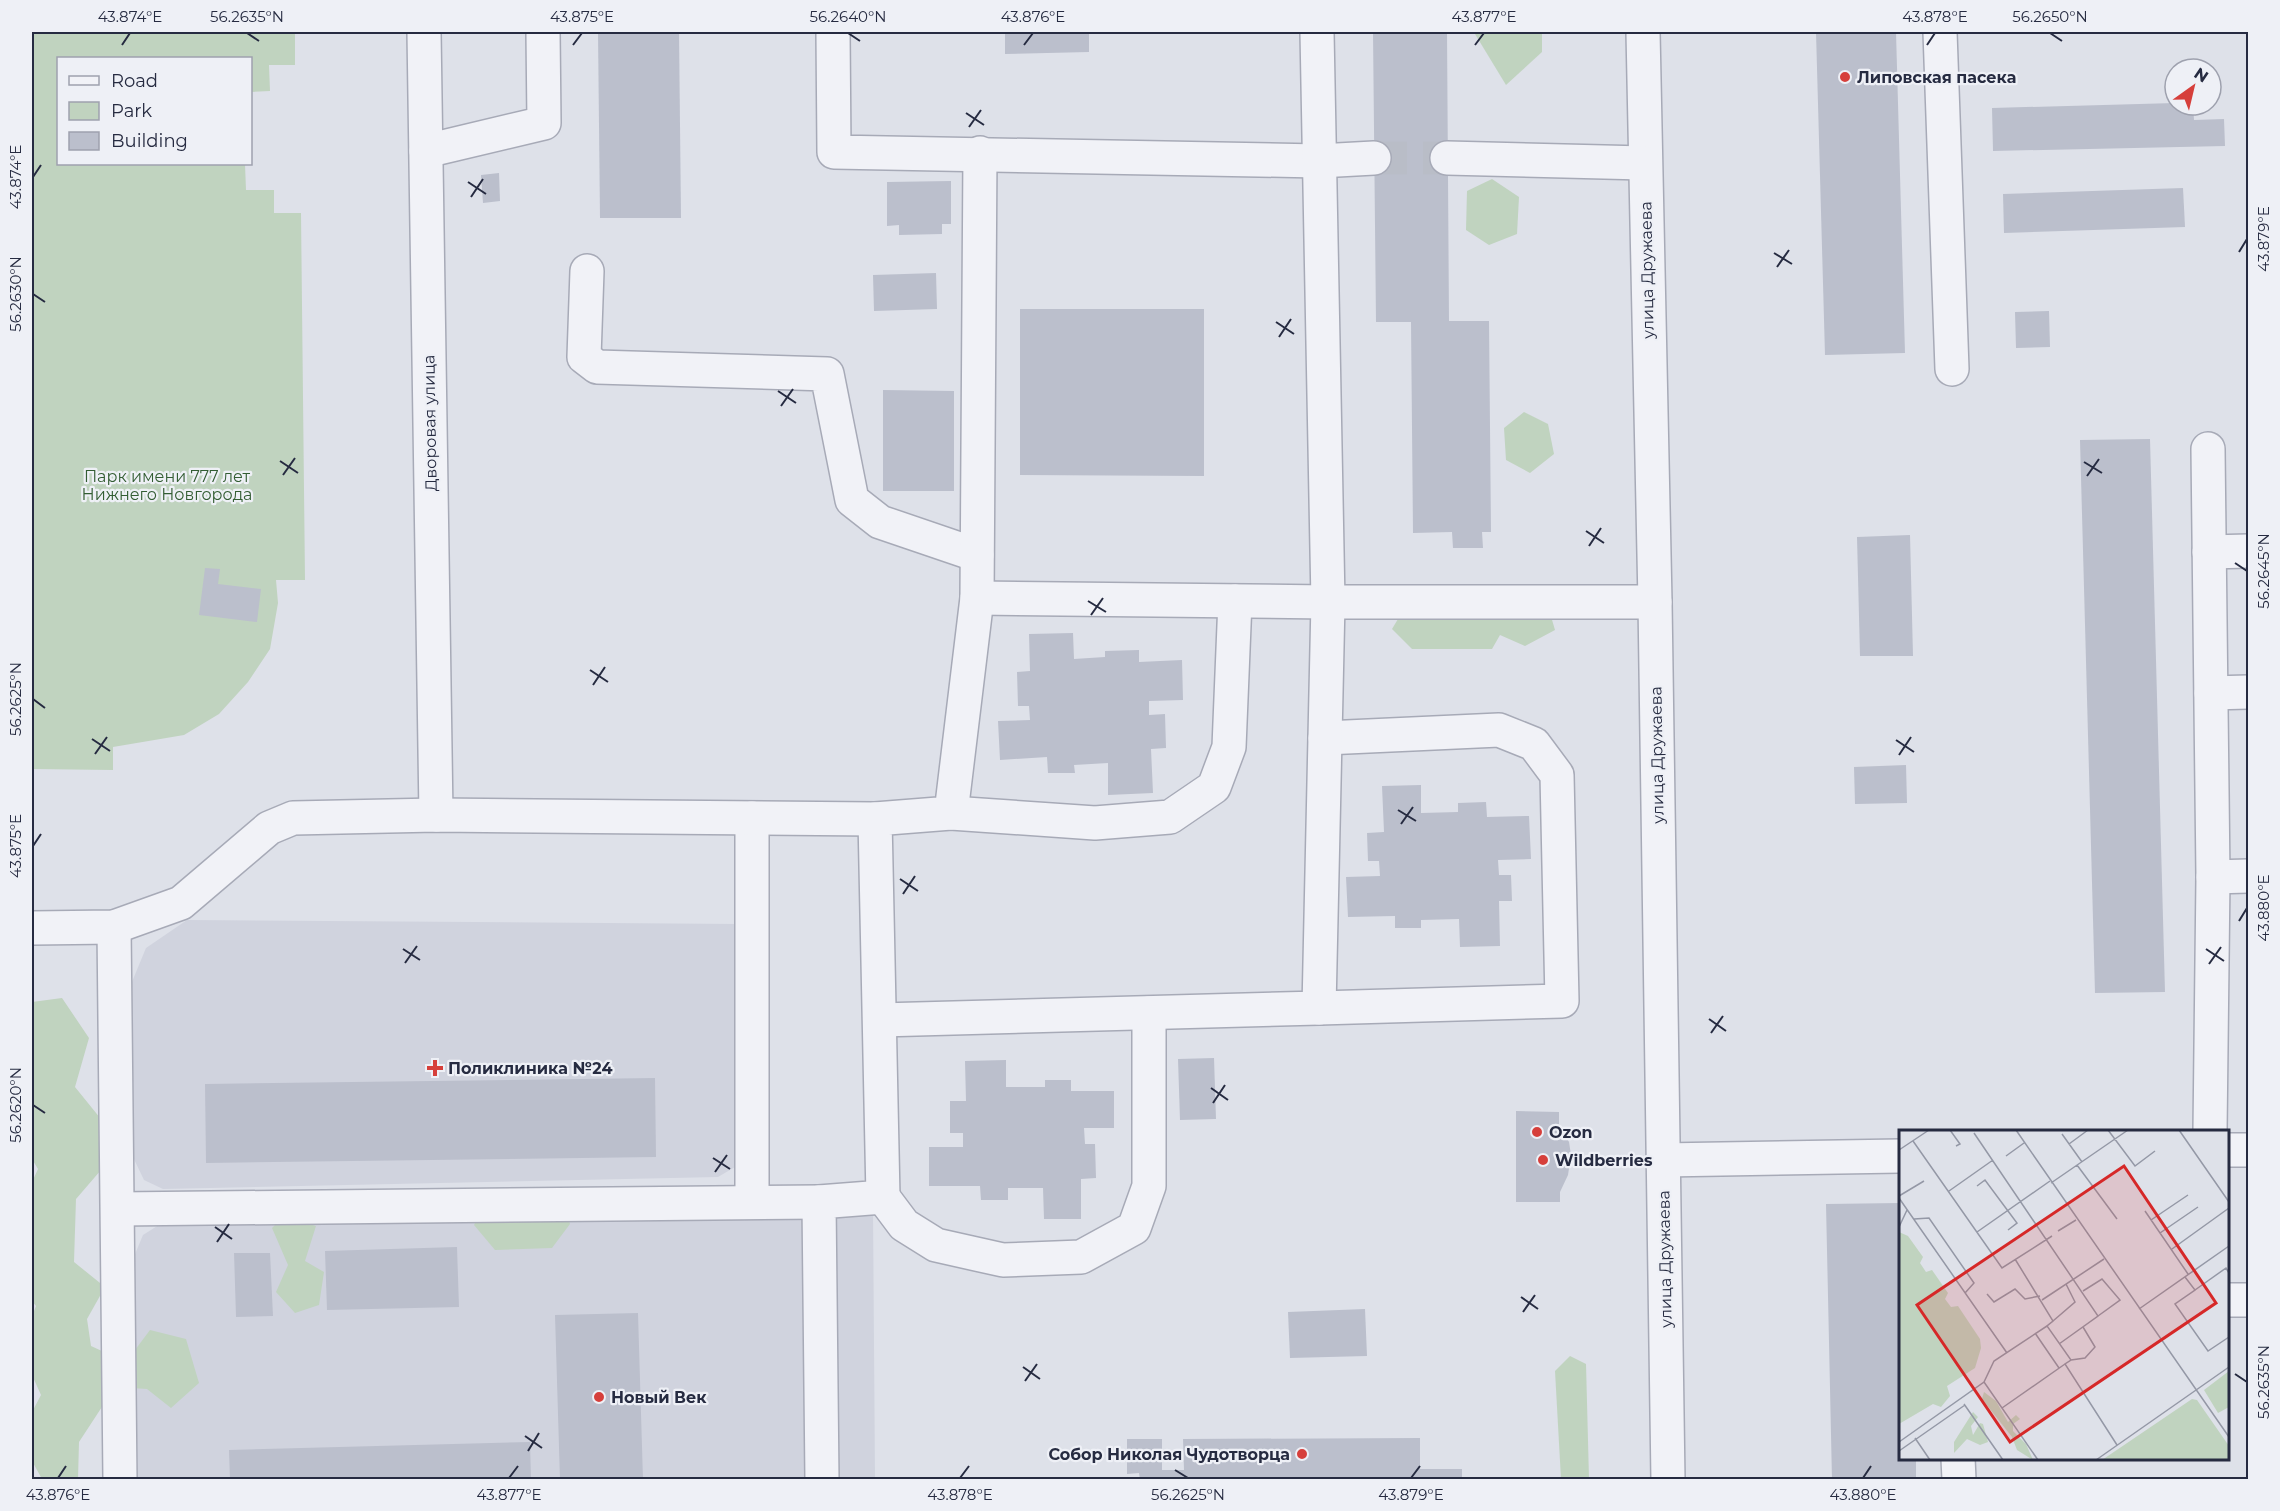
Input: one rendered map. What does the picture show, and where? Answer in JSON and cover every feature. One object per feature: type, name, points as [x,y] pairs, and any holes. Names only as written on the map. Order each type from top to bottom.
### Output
[{"type":"street","name":"Дворовая улица","points":[[424,32],[436,815]]},
{"type":"street","points":[[426,151],[544,123],[543,32]]},
{"type":"street","points":[[833,32],[834,152],[1319,161],[1374,158]]},
{"type":"street","points":[[1317,32],[1328,602],[1319,1008]]},
{"type":"street","name":"улица Дружаева","points":[[1643,32],[1655,602],[1668,1479]]},
{"type":"street","points":[[1940,32],[1952,369]]},
{"type":"street","points":[[951,813],[977,598],[980,153]]},
{"type":"street","points":[[1448,158],[1644,163]]},
{"type":"street","points":[[587,271],[584,357],[597,367],[827,374],[852,500],[880,522],[977,555]]},
{"type":"street","points":[[2208,449],[2213,877],[2210,1130]]},
{"type":"street","points":[[2210,552],[2248,551]]},
{"type":"street","points":[[977,598],[1328,602],[1655,602]]},
{"type":"street","points":[[32,928],[114,927],[181,903],[269,828],[293,818],[436,815],[874,819],[951,813],[1095,823],[1170,817],[1214,787],[1229,747],[1235,601]]},
{"type":"street","points":[[2211,693],[2248,693]]},
{"type":"street","points":[[880,1020],[1562,1001],[1557,776],[1534,744],[1499,730],[1325,738]]},
{"type":"street","points":[[752,818],[752,1202]]},
{"type":"street","points":[[874,819],[883,1197],[904,1225],[936,1245],[1003,1260],[1081,1257],[1134,1228],[1149,1186],[1149,1013]]},
{"type":"street","points":[[2213,877],[2248,876]]},
{"type":"street","points":[[114,927],[120,1479]]},
{"type":"street","points":[[2229,1150],[2248,1150]]},
{"type":"street","points":[[1663,1160],[1899,1156]]},
{"type":"street","points":[[118,1209],[819,1202],[883,1197]]},
{"type":"street","points":[[819,1202],[822,1479]]},
{"type":"street","points":[[2229,1300],[2248,1300]]},
{"type":"street","points":[[1958,1460],[1959,1479]]},
{"type":"shaded area","name":"Поликлиника №24","points":[[187,920],[738,924],[740,1147],[735,1167],[718,1177],[163,1189],[144,1180],[133,1157],[129,989],[146,948]]},
{"type":"shaded area","points":[[873,1211],[875,1479],[138,1479],[133,1259],[143,1235],[162,1223]]},
{"type":"green space","name":"Парк имени 777 лет Нижнего Новгорода","points":[[32,32],[295,32],[295,65],[269,65],[270,91],[252,92],[252,57],[57,57],[57,165],[245,165],[246,190],[274,190],[274,213],[301,213],[305,580],[276,580],[278,603],[270,649],[248,682],[219,714],[184,735],[113,747],[113,770],[32,769]]},
{"type":"green space","points":[[1477,32],[1542,32],[1542,52],[1506,85],[1475,34]]},
{"type":"green space","points":[[1492,179],[1519,197],[1517,234],[1489,245],[1466,230],[1467,191]]},
{"type":"green space","points":[[1524,412],[1548,424],[1554,454],[1530,473],[1506,460],[1504,428]]},
{"type":"green space","points":[[1404,609],[1550,613],[1555,630],[1525,646],[1500,635],[1492,649],[1412,649],[1392,629]]},
{"type":"green space","points":[[62,998],[89,1038],[75,1087],[109,1129],[107,1163],[76,1199],[74,1262],[105,1287],[87,1319],[91,1346],[126,1362],[150,1330],[186,1339],[199,1383],[171,1408],[147,1389],[115,1387],[79,1442],[78,1479],[42,1479],[32,1461],[32,1412],[41,1395],[32,1375],[32,1316],[36,1306],[32,1301],[32,1182],[38,1169],[32,1159],[32,1002]]},
{"type":"green space","points":[[522,1188],[561,1195],[570,1224],[552,1248],[495,1250],[474,1225],[488,1197]]},
{"type":"green space","points":[[284,1216],[316,1226],[305,1261],[324,1272],[319,1305],[295,1313],[276,1292],[288,1265],[272,1228]]},
{"type":"green space","points":[[1570,1356],[1586,1364],[1589,1479],[1561,1479],[1555,1371]]},
{"type":"building","points":[[598,32],[679,32],[681,218],[600,218]]},
{"type":"building","points":[[1005,32],[1089,32],[1089,52],[1005,54]]},
{"type":"building","points":[[1373,32],[1447,32],[1449,321],[1489,321],[1491,532],[1482,532],[1483,548],[1453,548],[1452,532],[1413,533],[1411,322],[1376,322]]},
{"type":"building","points":[[1816,32],[1896,32],[1905,353],[1825,355]]},
{"type":"building","points":[[2163,103],[2163,117],[2194,117],[2194,120],[2224,119],[2225,146],[1993,151],[1992,108]]},
{"type":"building","points":[[499,173],[500,201],[483,203],[481,175]]},
{"type":"building","points":[[951,181],[951,224],[942,224],[942,234],[899,235],[899,225],[887,226],[887,182]]},
{"type":"building","points":[[2183,188],[2185,227],[2004,233],[2003,194]]},
{"type":"building","points":[[936,273],[937,309],[874,311],[873,275]]},
{"type":"building","points":[[1020,309],[1204,309],[1204,476],[1020,475]]},
{"type":"building","points":[[2049,311],[2050,347],[2016,348],[2015,312]]},
{"type":"building","points":[[883,390],[954,391],[954,491],[883,491]]},
{"type":"building","points":[[2150,439],[2165,992],[2095,993],[2080,440]]},
{"type":"building","points":[[1910,535],[1913,656],[1860,656],[1857,537]]},
{"type":"building","points":[[205,568],[220,569],[218,584],[261,589],[257,622],[199,615]]},
{"type":"building","points":[[1073,633],[1074,659],[1105,657],[1105,651],[1139,650],[1139,662],[1182,660],[1183,700],[1149,701],[1149,715],[1165,714],[1166,748],[1151,749],[1153,793],[1108,795],[1108,763],[1074,765],[1075,773],[1048,773],[1047,757],[1000,760],[998,721],[1030,720],[1029,706],[1018,706],[1017,672],[1030,671],[1029,634]]},
{"type":"building","points":[[1906,765],[1907,803],[1855,804],[1854,767]]},
{"type":"building","points":[[1421,785],[1421,813],[1458,812],[1458,803],[1486,802],[1487,817],[1529,816],[1531,859],[1498,860],[1499,875],[1511,875],[1512,901],[1499,901],[1500,946],[1460,947],[1459,919],[1421,920],[1421,928],[1395,928],[1395,916],[1348,917],[1346,877],[1380,876],[1379,861],[1368,861],[1367,833],[1384,832],[1382,786]]},
{"type":"building","points":[[1214,1058],[1216,1119],[1180,1120],[1178,1059]]},
{"type":"building","points":[[1006,1060],[1006,1087],[1045,1087],[1045,1080],[1071,1080],[1071,1091],[1114,1091],[1114,1128],[1084,1128],[1085,1144],[1095,1144],[1096,1178],[1081,1179],[1081,1219],[1044,1219],[1043,1188],[1008,1188],[1008,1200],[981,1200],[980,1186],[929,1186],[929,1147],[963,1147],[963,1133],[950,1133],[950,1101],[966,1101],[965,1061]]},
{"type":"building","points":[[655,1078],[656,1157],[206,1163],[205,1084]]},
{"type":"building","name":"Wildberries","points":[[1516,1111],[1559,1112],[1559,1124],[1569,1142],[1571,1155],[1568,1175],[1560,1192],[1560,1202],[1516,1202]]},
{"type":"building","points":[[1899,1203],[1899,1460],[1916,1460],[1916,1480],[1832,1480],[1826,1204]]},
{"type":"building","points":[[457,1247],[459,1307],[327,1310],[325,1251]]},
{"type":"building","points":[[234,1253],[270,1253],[273,1316],[236,1317]]},
{"type":"building","points":[[1365,1309],[1367,1356],[1290,1358],[1288,1312]]},
{"type":"building","name":"Новый Век","points":[[638,1313],[643,1480],[560,1480],[555,1315]]},
{"type":"building","name":"Собор Николая Чудотворца","points":[[1420,1438],[1420,1469],[1462,1469],[1462,1480],[1140,1480],[1139,1473],[1127,1474],[1127,1439],[1162,1439],[1162,1470],[1184,1470],[1183,1439]]},
{"type":"building","points":[[530,1442],[531,1480],[230,1480],[229,1450]]},
{"type":"tunnel","points":[[1374,158],[1447,158]]},
{"type":"place","name":"Липовская пасека","points":[[1845,77]]},
{"type":"place","name":"Поликлиника №24","points":[[435,1068]]},
{"type":"place","name":"Ozon","points":[[1537,1132]]},
{"type":"place","name":"Wildberries","points":[[1543,1160]]},
{"type":"place","name":"Новый Век","points":[[599,1397]]},
{"type":"place","name":"Собор Николая Чудотворца","points":[[1302,1454]]}]
